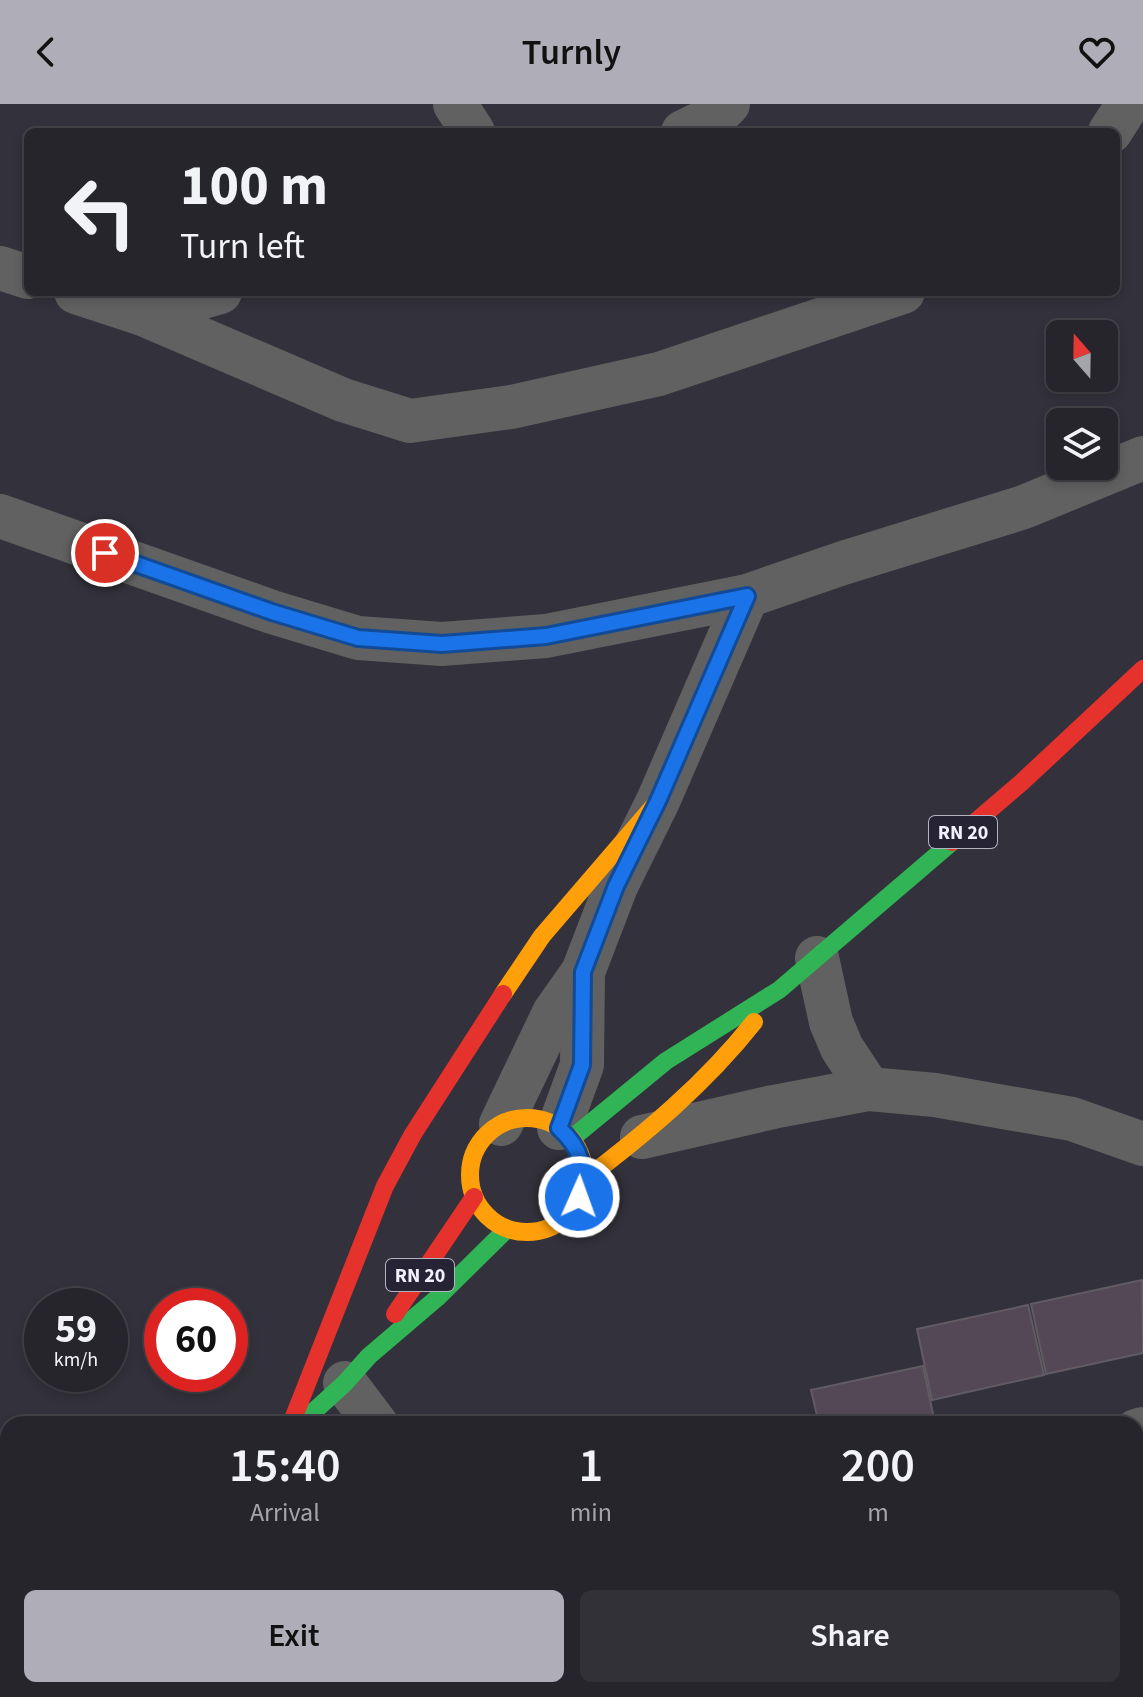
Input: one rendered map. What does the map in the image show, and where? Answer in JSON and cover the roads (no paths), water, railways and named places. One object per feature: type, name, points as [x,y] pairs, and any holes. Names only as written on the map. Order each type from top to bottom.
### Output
[{"type":"main road","name":"RN 20","points":[[565,1133],[666,1061],[779,990],[1022,782],[1143,669]]},
{"type":"main road","points":[[294,1416],[385,1186],[413,1134],[542,936],[658,801]]},
{"type":"main road","name":"RN 20","points":[[583,1181],[642,1137],[740,1041],[779,990]]},
{"type":"main road","points":[[530,1118],[565,1133],[583,1166],[579,1197],[570,1212],[541,1231],[524,1232],[507,1229],[487,1216],[474,1197],[469,1174],[473,1154],[484,1136],[501,1124],[530,1118]]},
{"type":"main road","name":"RN 20","points":[[357,1370],[474,1197]]},
{"type":"main road","name":"RN 20","points":[[308,1416],[507,1229]]},
{"type":"street","points":[[455,104],[470,128]]},
{"type":"street","points":[[691,128],[716,116],[728,104]]},
{"type":"street","points":[[1113,128],[1128,104]]},
{"type":"street","points":[[0,268],[24,276]]},
{"type":"street","points":[[88,296],[143,314],[343,400],[410,421],[511,407],[659,374],[891,296]]},
{"type":"street","points":[[143,314],[206,296]]},
{"type":"street","points":[[0,516],[272,612],[358,638],[442,644],[546,636],[747,596],[1024,507],[1143,458]]},
{"type":"street","points":[[501,1124],[548,1023],[583,972],[616,886],[658,801],[747,596]]},
{"type":"street","points":[[817,958],[831,1022],[842,1048],[869,1089]]},
{"type":"street","points":[[565,1133],[582,1065],[583,972]]},
{"type":"street","points":[[642,1137],[869,1089],[935,1095],[1072,1119],[1143,1144]]},
{"type":"street","points":[[357,1370],[373,1416]]}]
